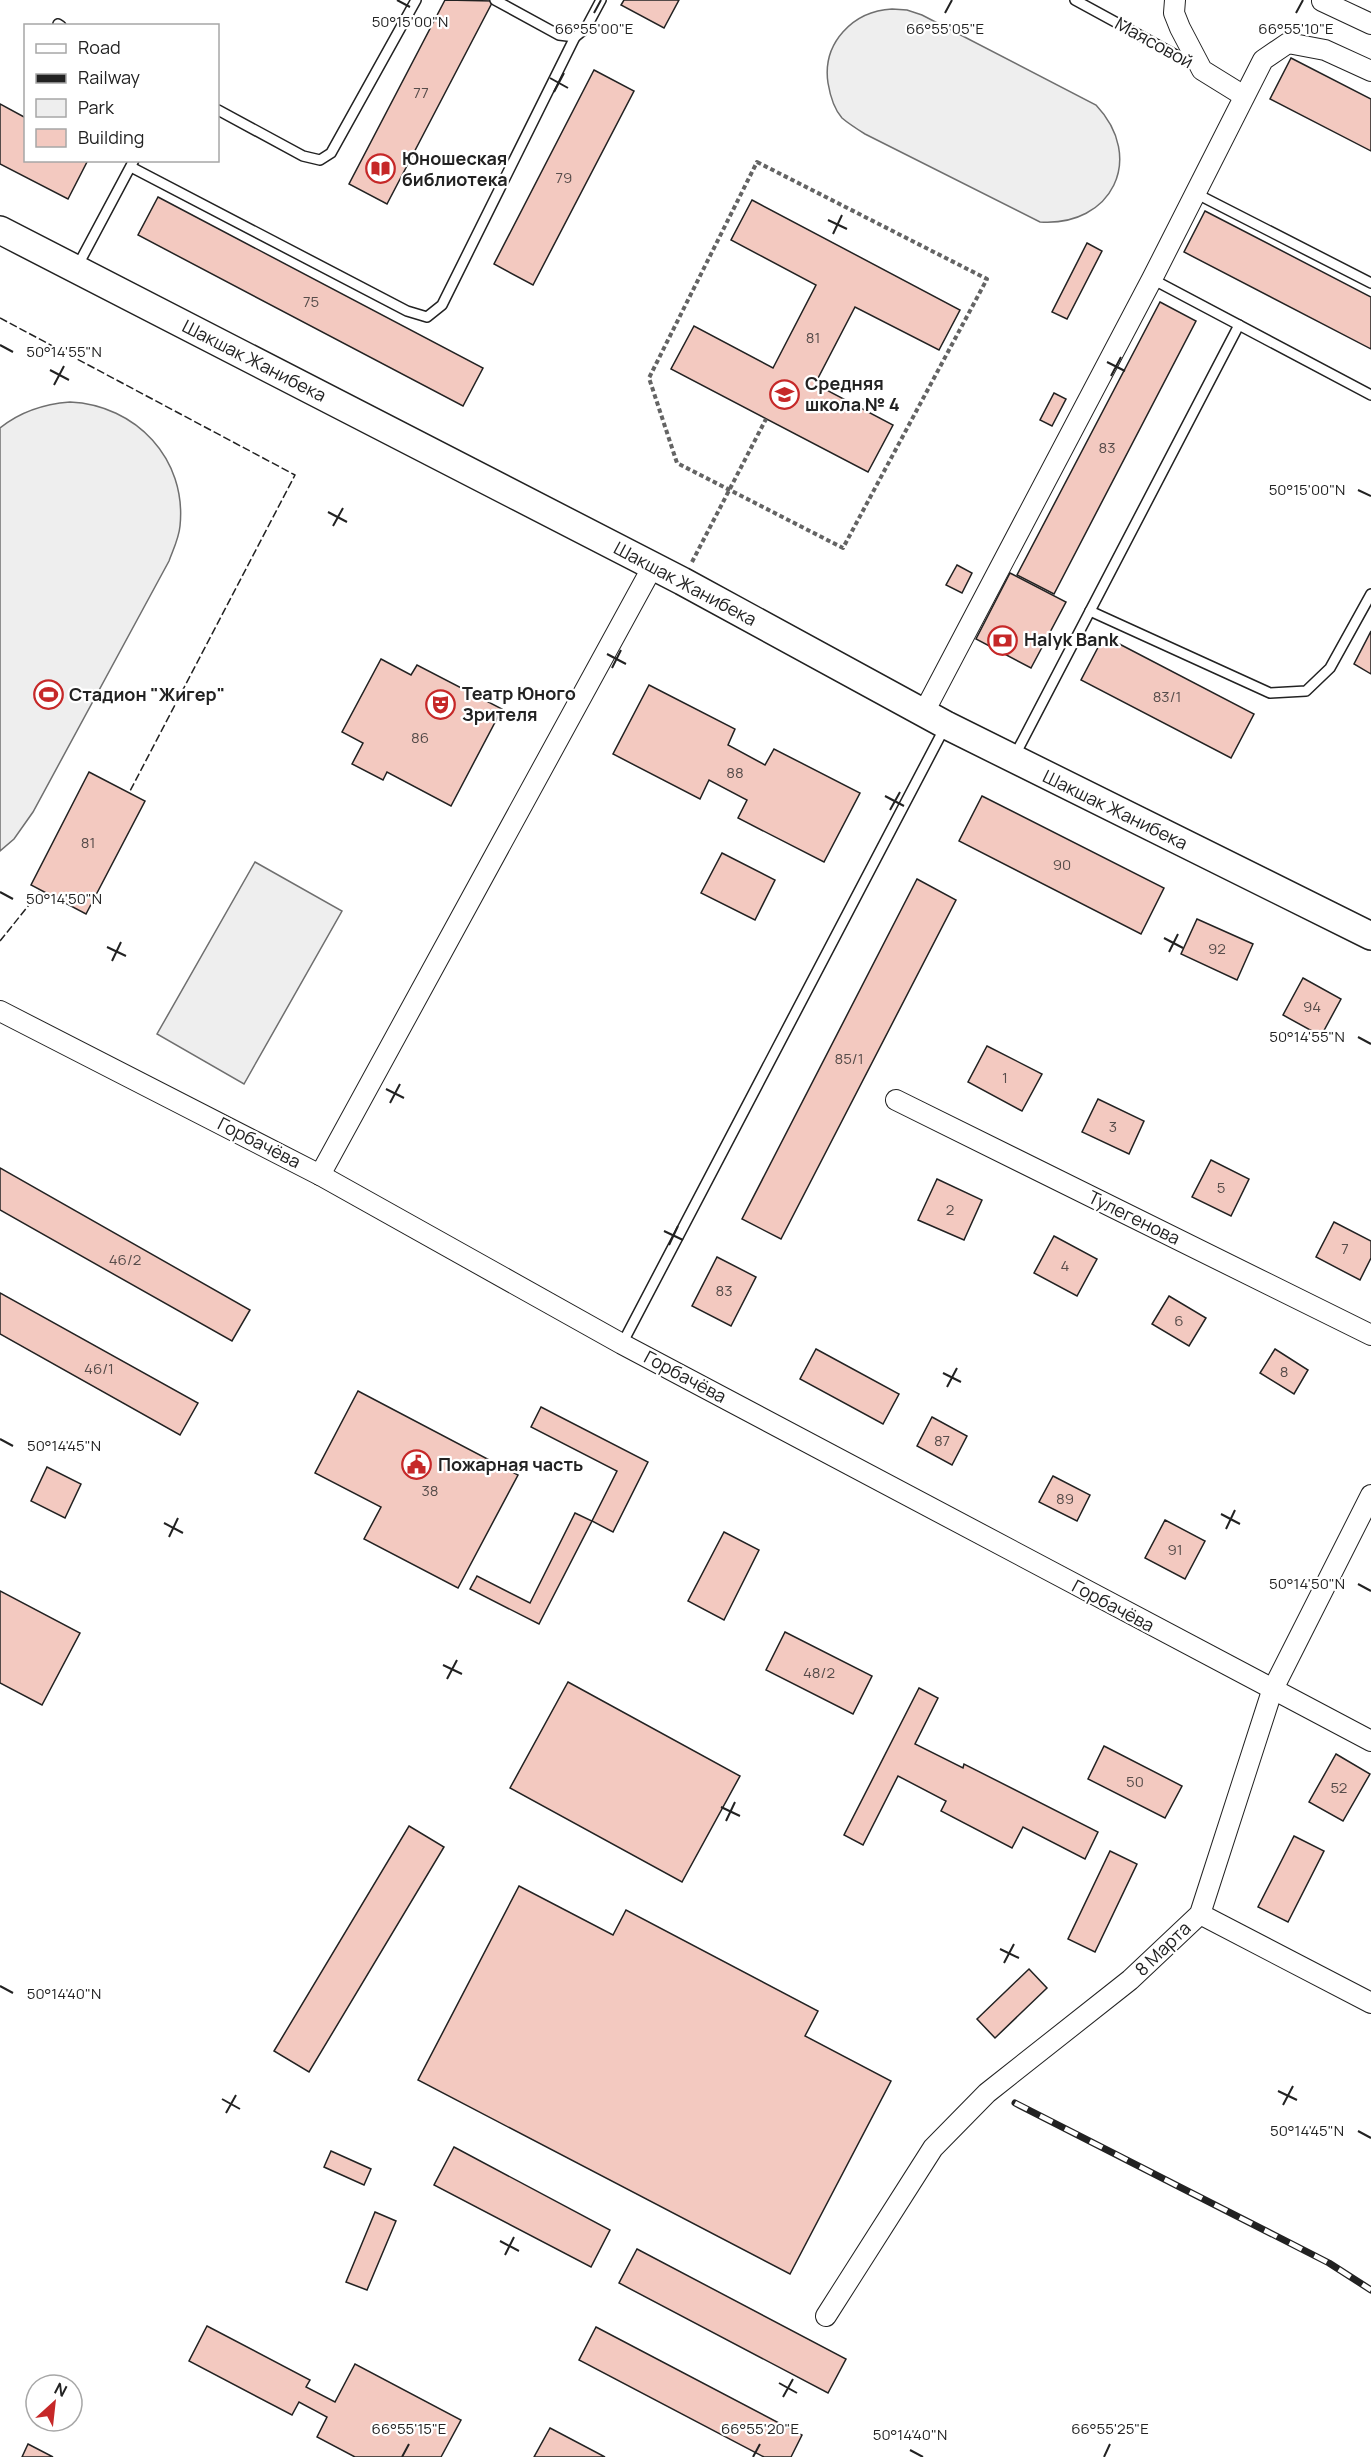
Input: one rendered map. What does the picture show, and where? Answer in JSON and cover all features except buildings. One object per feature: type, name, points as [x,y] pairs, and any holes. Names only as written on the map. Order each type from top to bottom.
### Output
[{"type":"main road","name":"Шакшак Жанибека","points":[[0,230],[682,581],[935,719],[1371,936]]},
{"type":"street","points":[[1175,0],[1174,13],[1202,70],[1244,96]]},
{"type":"street","points":[[1322,1],[1371,24]]},
{"type":"street","points":[[935,719],[1263,60],[1288,43],[1325,50],[1371,71]]},
{"type":"street","points":[[320,1174],[653,566]]},
{"type":"street","name":"Горбачёва","points":[[0,1011],[320,1174],[622,1344],[1371,1741]]},
{"type":"street","name":"Тулегенова","points":[[896,1100],[1371,1335]]},
{"type":"street","name":"8 Марта","points":[[826,2316],[933,2148],[981,2099],[1130,1980],[1200,1914],[1272,1690],[1371,1495]]},
{"type":"street","points":[[1200,1914],[1371,2003]]},
{"type":"lane","points":[[219,111],[303,156],[320,160],[331,153],[416,0]]},
{"type":"lane","points":[[495,0],[560,34],[574,37]]},
{"type":"lane","points":[[76,269],[132,164],[407,311],[427,316],[442,305],[574,37],[586,28],[601,0]]},
{"type":"lane","name":"Маясовой","points":[[1074,0],[1202,70]]},
{"type":"lane","points":[[1195,193],[1371,283]]},
{"type":"lane","points":[[1152,279],[1371,395]]},
{"type":"lane","points":[[1013,759],[1239,326]]},
{"type":"lane","points":[[1090,612],[1270,693],[1294,692],[1306,691],[1330,668],[1371,594]]},
{"type":"lane","points":[[622,1344],[935,719]]},
{"type":"path","points":[[757,162],[987,279],[843,548],[729,490],[677,463],[649,378],[757,162]]},
{"type":"path","points":[[682,581],[766,419]]},
{"type":"green space","points":[[907,10],[922,15],[1096,105],[1111,125],[1118,146],[1119,167],[1114,185],[1103,201],[1086,213],[1065,221],[1040,222],[865,134],[842,118],[833,102],[828,83],[827,68],[835,43],[853,23],[878,11]]},
{"type":"green space","name":"Стадион \"Жигер\"","points":[[70,402],[94,405],[116,413],[136,425],[152,440],[166,458],[175,479],[180,502],[180,526],[169,561],[33,812],[14,839],[0,851],[0,428],[33,409]]},
{"type":"green space","points":[[255,862],[342,911],[244,1084],[157,1034]]},
{"type":"railway","points":[[1015,2103],[1329,2263],[1371,2290]]},
{"type":"fence","points":[[0,318],[295,475],[129,793]]},
{"type":"fence","points":[[0,941],[41,890]]},
{"type":"place","name":"Юношеская библиотека","points":[[381,169]]},
{"type":"place","name":"Средняя школа № 4","points":[[784,394]]},
{"type":"place","name":"Halyk Bank","points":[[1003,640]]},
{"type":"place","name":"Стадион \"Жигер\"","points":[[48,695]]},
{"type":"place","name":"Театр Юного Зрителя","points":[[441,704]]},
{"type":"place","name":"Пожарная часть","points":[[417,1465]]}]
